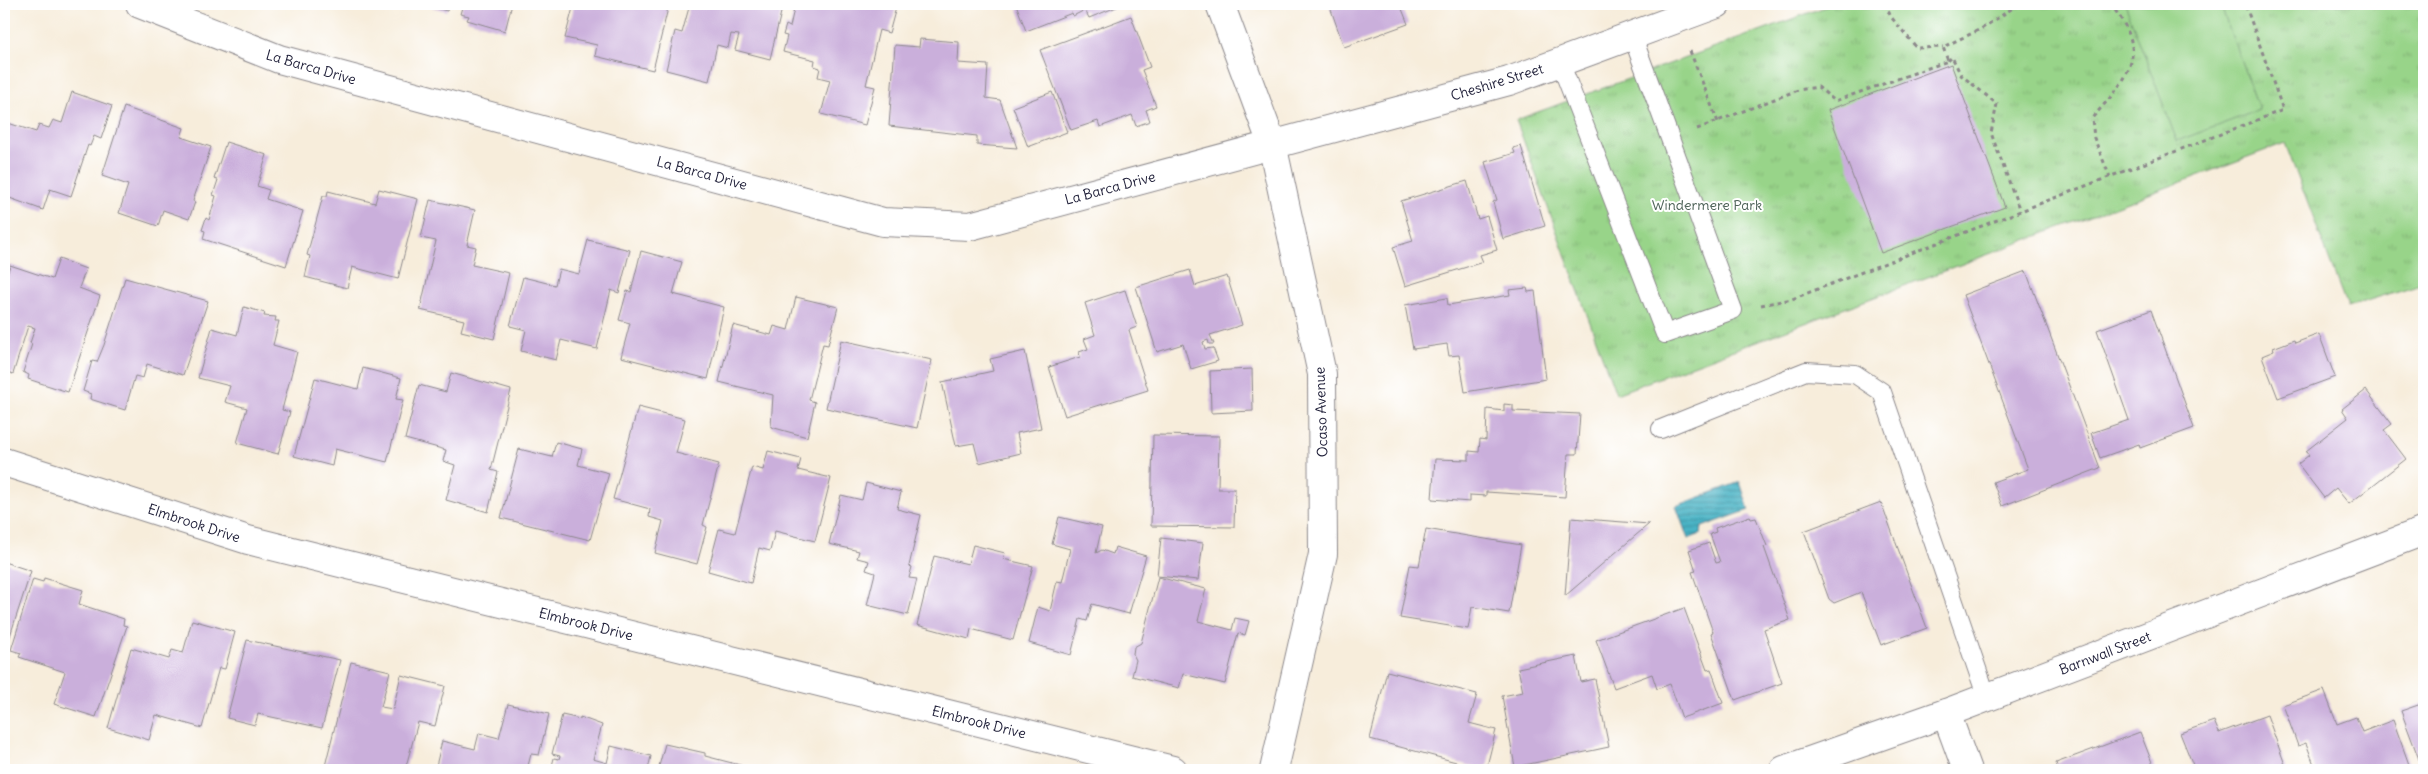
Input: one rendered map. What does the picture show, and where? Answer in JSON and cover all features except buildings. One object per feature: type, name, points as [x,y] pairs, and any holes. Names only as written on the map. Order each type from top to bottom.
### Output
[{"type":"street","name":"La Barca Drive","points":[[140,4],[279,60],[883,222],[970,226],[1272,144]]},
{"type":"street","name":"Ocaso Avenue","points":[[1220,4],[1272,144],[1322,374],[1323,554],[1274,770]]},
{"type":"street","name":"Cheshire Street","points":[[1272,144],[1509,81],[1717,4]]},
{"type":"street","name":"Elmbrook Drive","points":[[4,462],[248,540],[1173,770]]},
{"type":"street","name":"Barnwall Street","points":[[1784,770],[1946,713],[2424,531]]},
{"type":"street","points":[[1946,713],[1967,770]]},
{"type":"lane","points":[[1560,62],[1665,334],[1733,310],[1632,35]]},
{"type":"lane","points":[[1661,429],[1806,371],[1855,374],[1882,392],[1986,698]]},
{"type":"path","points":[[1885,4],[1891,18],[1917,48],[1943,46],[1981,30],[2019,4]]},
{"type":"path","points":[[2110,4],[2126,29],[2133,52],[2126,78],[2092,118],[2094,138],[2110,176]]},
{"type":"path","points":[[1733,310],[1792,300],[2283,110],[2245,4]]},
{"type":"path","points":[[1675,19],[1718,122]]},
{"type":"path","points":[[1943,46],[1948,61]]},
{"type":"path","points":[[1670,138],[1718,122],[1798,90],[1818,86],[1835,101],[1948,61],[1952,57],[1961,74],[1997,104],[1991,133],[2020,212]]},
{"type":"green space","name":"Windermere Park","points":[[1833,4],[2424,4],[2424,283],[2347,307],[2285,143],[1616,394],[1516,120]]},
{"type":"green space","points":[[2125,4],[2220,4],[2259,110],[2177,141]]},
{"type":"water","points":[[1740,482],[1749,510],[1702,527],[1701,534],[1688,539],[1676,506]]}]
